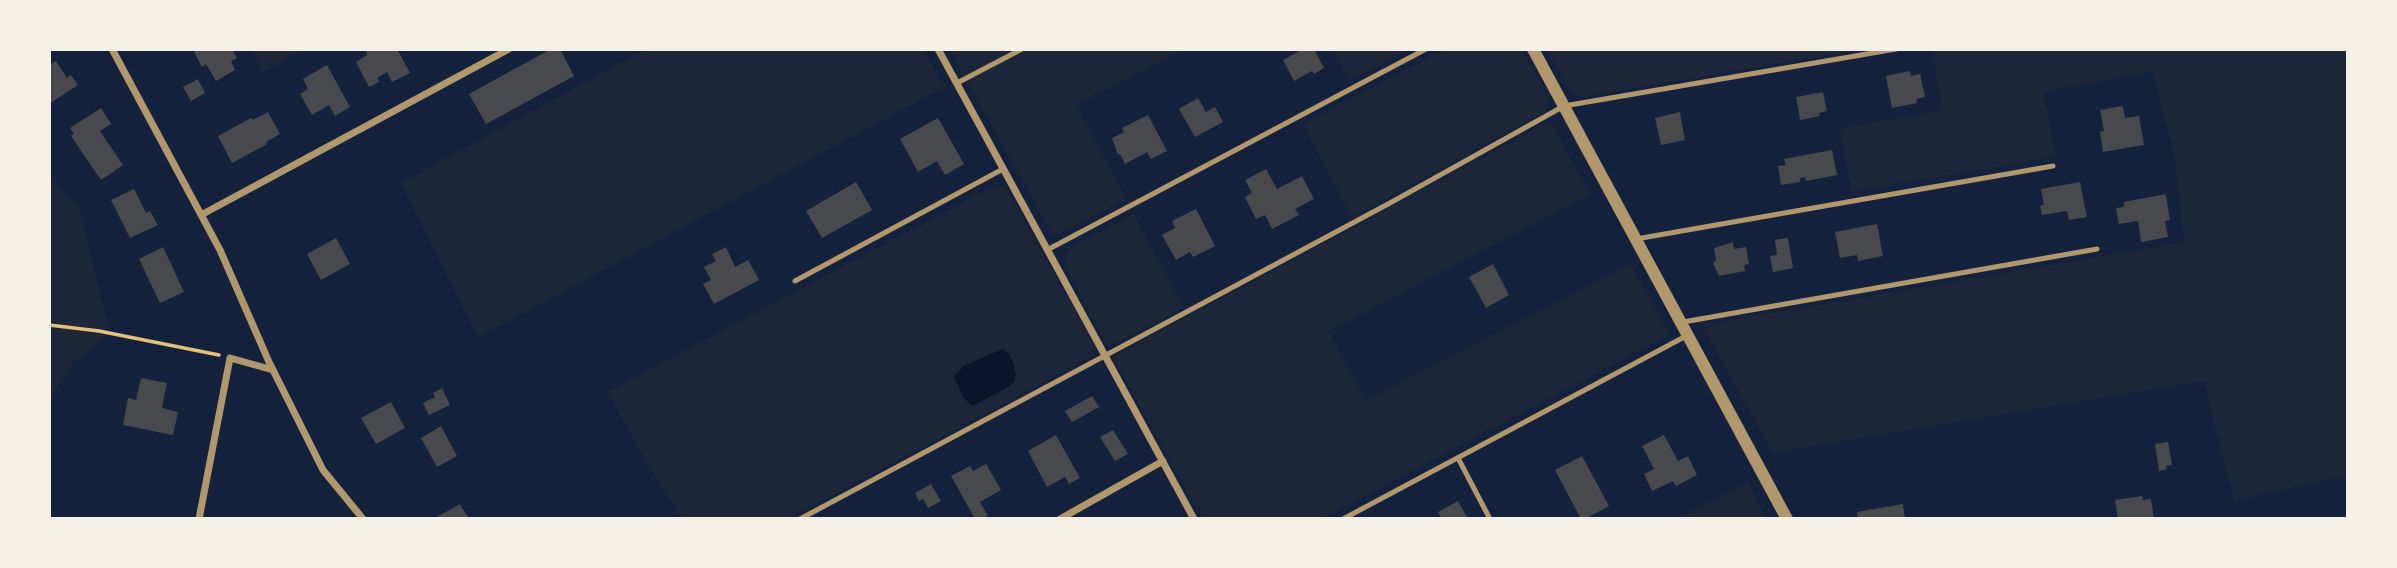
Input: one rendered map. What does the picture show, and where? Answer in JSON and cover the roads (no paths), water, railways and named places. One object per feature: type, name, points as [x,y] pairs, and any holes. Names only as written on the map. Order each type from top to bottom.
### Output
[{"type":"street","points":[[111,49],[219,250],[273,370],[323,470],[363,519]]},
{"type":"street","points":[[201,215],[509,49]]},
{"type":"street","points":[[939,49],[1194,519]]},
{"type":"street","points":[[1534,49],[1787,519]]},
{"type":"street","points":[[199,519],[230,358],[273,370]]},
{"type":"street","points":[[1060,519],[1163,461]]},
{"type":"lane","points":[[957,83],[1022,49]]},
{"type":"lane","points":[[1047,250],[1426,49]]},
{"type":"lane","points":[[800,519],[1390,203],[1564,106],[1896,49]]},
{"type":"lane","points":[[1636,239],[2053,166]]},
{"type":"lane","points":[[795,281],[1003,169]]},
{"type":"lane","points":[[1681,322],[2097,249]]},
{"type":"lane","points":[[1343,519],[1688,335]]},
{"type":"lane","points":[[1458,458],[1490,519]]}]
